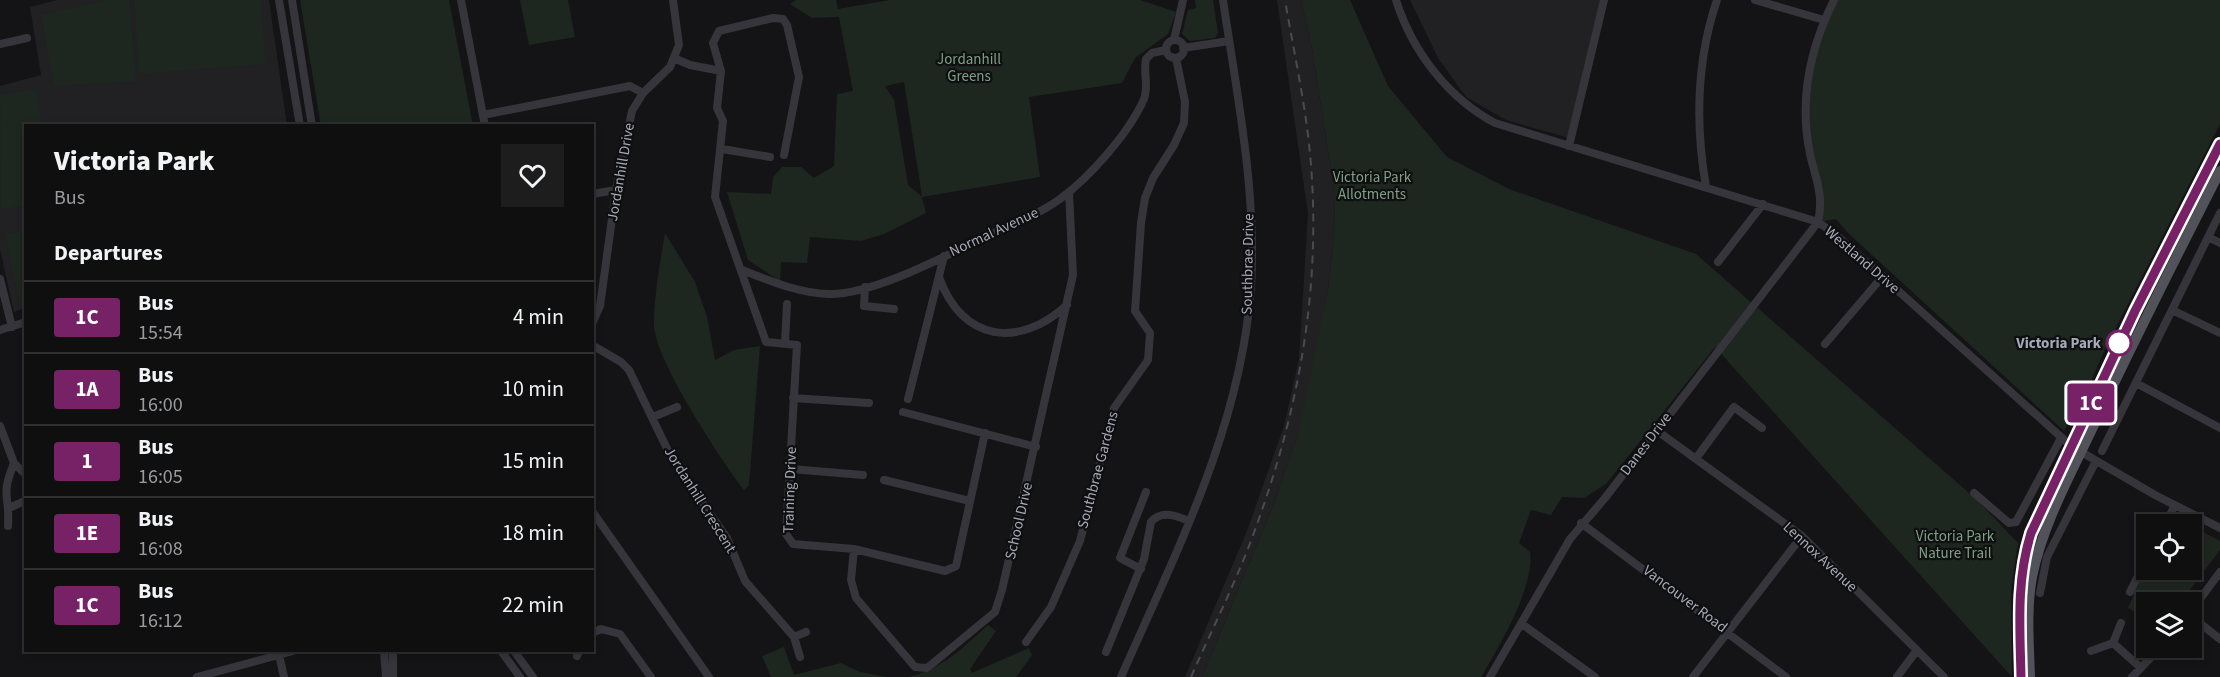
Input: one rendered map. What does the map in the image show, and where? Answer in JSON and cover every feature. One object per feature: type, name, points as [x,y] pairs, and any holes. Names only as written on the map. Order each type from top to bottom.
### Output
[{"type":"main road","points":[[2021,677],[2019,610],[2023,565],[2034,526],[2135,311],[2220,144]]},
{"type":"main road","points":[[2030,677],[2029,618],[2034,570],[2049,523],[2146,315],[2220,171]]},
{"type":"street","points":[[279,0],[300,124]]},
{"type":"street","points":[[292,0],[312,124]]},
{"type":"street","points":[[461,0],[485,124]]},
{"type":"street","points":[[673,0],[679,33],[679,45],[674,58],[690,65],[721,71]]},
{"type":"street","points":[[1174,40],[1183,0]]},
{"type":"street","name":"Southbrae Drive","points":[[1121,677],[1214,459],[1231,408],[1241,360],[1251,288],[1249,193],[1223,0]]},
{"type":"street","name":"Westland Drive","points":[[1396,0],[1413,40],[1430,66],[1451,92],[1466,105],[1495,123],[1818,222],[1883,276],[2071,446],[2220,528]]},
{"type":"street","points":[[1569,146],[1604,0]]},
{"type":"street","points":[[1706,187],[1698,136],[1698,94],[1701,59],[1717,0]]},
{"type":"street","points":[[1755,0],[1824,20]]},
{"type":"street","points":[[1818,222],[1822,202],[1806,125],[1806,90],[1812,54],[1834,0]]},
{"type":"street","points":[[784,155],[799,77],[783,19],[772,18],[716,34],[713,43],[721,71],[717,99],[724,132],[715,197],[766,342],[785,344],[787,304]]},
{"type":"street","points":[[0,44],[27,38]]},
{"type":"street","points":[[1174,40],[1179,41],[1184,48],[1181,56],[1176,58],[1170,57],[1166,51],[1168,42],[1174,40]]},
{"type":"street","points":[[1184,48],[1229,41]]},
{"type":"street","name":"Normal Avenue","points":[[742,270],[794,289],[830,294],[865,287],[944,256],[1044,210],[1069,192],[1115,144],[1147,91],[1144,67],[1146,58],[1152,53],[1166,51]]},
{"type":"street","name":"Jordanhill Drive","points":[[594,320],[600,306],[616,190],[632,111],[643,93],[670,67],[674,58]]},
{"type":"street","name":"Southbrae Gardens","points":[[1026,642],[1051,607],[1080,541],[1114,408],[1148,360],[1150,333],[1135,311],[1141,223],[1145,198],[1153,178],[1174,145],[1184,123],[1185,102],[1176,58]]},
{"type":"street","points":[[483,115],[630,86],[643,93]]},
{"type":"street","points":[[722,149],[770,157]]},
{"type":"street","points":[[594,195],[616,190]]},
{"type":"street","name":"School Drive","points":[[854,549],[851,580],[856,598],[911,664],[927,668],[995,612],[1036,447],[1073,275],[1069,192]]},
{"type":"street","points":[[1718,262],[1763,204]]},
{"type":"street","points":[[2102,451],[2220,213]]},
{"type":"street","name":"Danes Drive","points":[[1490,677],[1581,524],[1605,498],[1760,294],[1807,239],[1818,222]]},
{"type":"street","points":[[2208,237],[2220,243]]},
{"type":"street","points":[[908,399],[944,256]]},
{"type":"street","points":[[1825,344],[1883,276]]},
{"type":"street","points":[[939,277],[954,308],[967,320],[987,331],[1007,333],[1038,327],[1067,304]]},
{"type":"street","points":[[0,279],[12,327]]},
{"type":"street","points":[[865,287],[864,306],[894,309]]},
{"type":"street","points":[[2172,310],[2220,333]]},
{"type":"street","points":[[0,330],[24,323]]},
{"type":"street","name":"Training Drive","points":[[785,344],[797,345],[786,534],[788,541],[793,544],[854,549],[945,571],[951,570],[956,566],[985,433]]},
{"type":"street","name":"Jordanhill Crescent","points":[[594,346],[621,362],[629,370],[672,459],[727,538],[745,581],[794,637],[800,657]]},
{"type":"street","points":[[2136,383],[2220,428]]},
{"type":"street","points":[[793,398],[869,403]]},
{"type":"street","points":[[653,417],[677,407]]},
{"type":"street","points":[[1697,457],[1734,407],[1762,428]]},
{"type":"street","points":[[903,412],[1036,447]]},
{"type":"street","points":[[0,426],[14,463],[24,473]]},
{"type":"street","name":"Lennox Avenue","points":[[1656,430],[1697,457],[1802,536],[1944,677]]},
{"type":"street","points":[[1974,493],[2009,523],[2016,522],[2061,438]]},
{"type":"street","points":[[2044,588],[2051,547],[2096,461]]},
{"type":"street","points":[[8,526],[9,508],[1,494],[2,480],[14,463]]},
{"type":"street","points":[[790,469],[863,475]]},
{"type":"street","points":[[884,480],[970,501]]},
{"type":"street","points":[[1141,569],[1120,558],[1146,492]]},
{"type":"street","points":[[9,508],[24,502]]},
{"type":"street","points":[[2170,514],[2175,505]]},
{"type":"street","points":[[594,514],[709,677]]},
{"type":"street","points":[[1106,652],[1141,569],[1150,522],[1167,514],[1189,520]]},
{"type":"street","name":"Vancouver Road","points":[[1581,524],[1728,631],[1786,677]]},
{"type":"street","points":[[1693,677],[1802,536]]},
{"type":"street","points":[[2202,596],[2220,572]]},
{"type":"street","points":[[2130,592],[2136,580]]},
{"type":"street","points":[[2091,651],[2113,643],[2121,623]]},
{"type":"street","points":[[1522,624],[1595,677]]},
{"type":"street","points":[[2202,625],[2220,639]]},
{"type":"street","points":[[594,632],[601,629],[620,634],[651,677]]},
{"type":"street","points":[[794,637],[806,632]]},
{"type":"street","points":[[2113,643],[2141,668]]},
{"type":"street","points":[[1897,677],[1917,650]]},
{"type":"street","points":[[197,677],[290,652]]},
{"type":"street","points":[[384,652],[386,677]]},
{"type":"street","points":[[393,652],[393,677]]},
{"type":"street","points":[[502,652],[520,677]]},
{"type":"street","points":[[515,652],[533,677]]},
{"type":"street","points":[[279,655],[284,677]]},
{"type":"street","points":[[2132,677],[2150,658]]},
{"type":"shaded area","points":[[57,0],[269,0],[287,124],[24,124],[24,308],[14,312],[0,249],[0,86],[41,75],[30,7]]},
{"type":"shaded area","points":[[1277,0],[1301,0],[1312,49],[1335,194],[1334,236],[1328,290],[1304,417],[1275,501],[1202,677],[1185,677],[1247,531],[1284,426],[1299,359],[1308,214]]},
{"type":"shaded area","points":[[1410,0],[1603,0],[1569,138],[1506,120],[1466,97],[1438,58]]},
{"type":"green space","points":[[107,0],[129,0],[136,81],[54,86],[41,15]]},
{"type":"green space","points":[[134,0],[261,0],[266,64],[139,74]]},
{"type":"green space","points":[[300,0],[449,0],[473,124],[321,124]]},
{"type":"green space","points":[[520,0],[568,0],[575,37],[529,45]]},
{"type":"green space","name":"Jordanhill Greens","points":[[796,0],[836,0],[838,9],[890,0],[1140,0],[1176,12],[1168,34],[1135,58],[1122,83],[1029,97],[1040,177],[922,197],[926,213],[884,234],[861,241],[810,237],[807,263],[781,262],[780,281],[748,260],[727,192],[771,194],[773,177],[782,167],[801,167],[814,178],[834,166],[837,94],[853,91],[839,17],[812,18],[790,4]],"holes":[[[904,82],[922,196],[908,185],[894,100],[885,86]]]},
{"type":"green space","points":[[1195,0],[1213,0],[1218,33],[1215,38],[1190,41],[1182,34],[1188,10],[1196,8]]},
{"type":"green space","points":[[1301,0],[1350,0],[1388,86],[1447,157],[1509,189],[1696,254],[1977,500],[2018,543],[2011,591],[2012,677],[1715,347],[1606,484],[1584,498],[1562,497],[1551,515],[1531,510],[1519,543],[1530,552],[1527,582],[1514,616],[1481,677],[1202,677],[1275,501],[1298,434],[1328,290],[1334,236],[1335,194],[1312,49]]},
{"type":"green space","name":"Victoria Park","points":[[1834,0],[2220,0],[2220,124],[2105,349],[2086,393],[2064,431],[1848,233],[1836,219],[1818,222],[1822,202],[1810,153],[1806,90]]},
{"type":"green space","points":[[36,89],[43,124],[24,124],[24,205],[1,210],[0,95]]},
{"type":"green space","points":[[24,230],[24,301],[20,302],[5,235]]},
{"type":"green space","points":[[665,233],[695,282],[707,317],[715,360],[734,350],[760,346],[749,485],[744,490],[691,409],[657,341],[654,325],[655,302]]},
{"type":"green space","points":[[2202,531],[2220,541],[2220,550],[2202,574]]},
{"type":"green space","points":[[2140,580],[2197,580],[2188,592],[2136,592],[2136,612],[2128,608]]},
{"type":"green space","points":[[988,625],[996,631],[970,669],[972,673],[1029,648],[1032,655],[1016,677],[909,677],[942,663]]},
{"type":"green space","points":[[784,647],[794,675],[841,663],[860,672],[887,677],[771,677],[762,656]]},
{"type":"railway","points":[[1191,677],[1241,565],[1270,485],[1294,399],[1308,313],[1312,269],[1312,180],[1305,112],[1285,0]]},
{"type":"bus line","name":"1C","points":[[2021,677],[2019,610],[2021,578],[2031,533],[2135,311],[2220,144]]},
{"type":"place","name":"Victoria Park","points":[[2119,343]]},
{"type":"park label","name":"Victoria Park Allotments","points":[[1372,186]]},
{"type":"park label","name":"Victoria Park Nature Trail","points":[[1955,544]]}]
